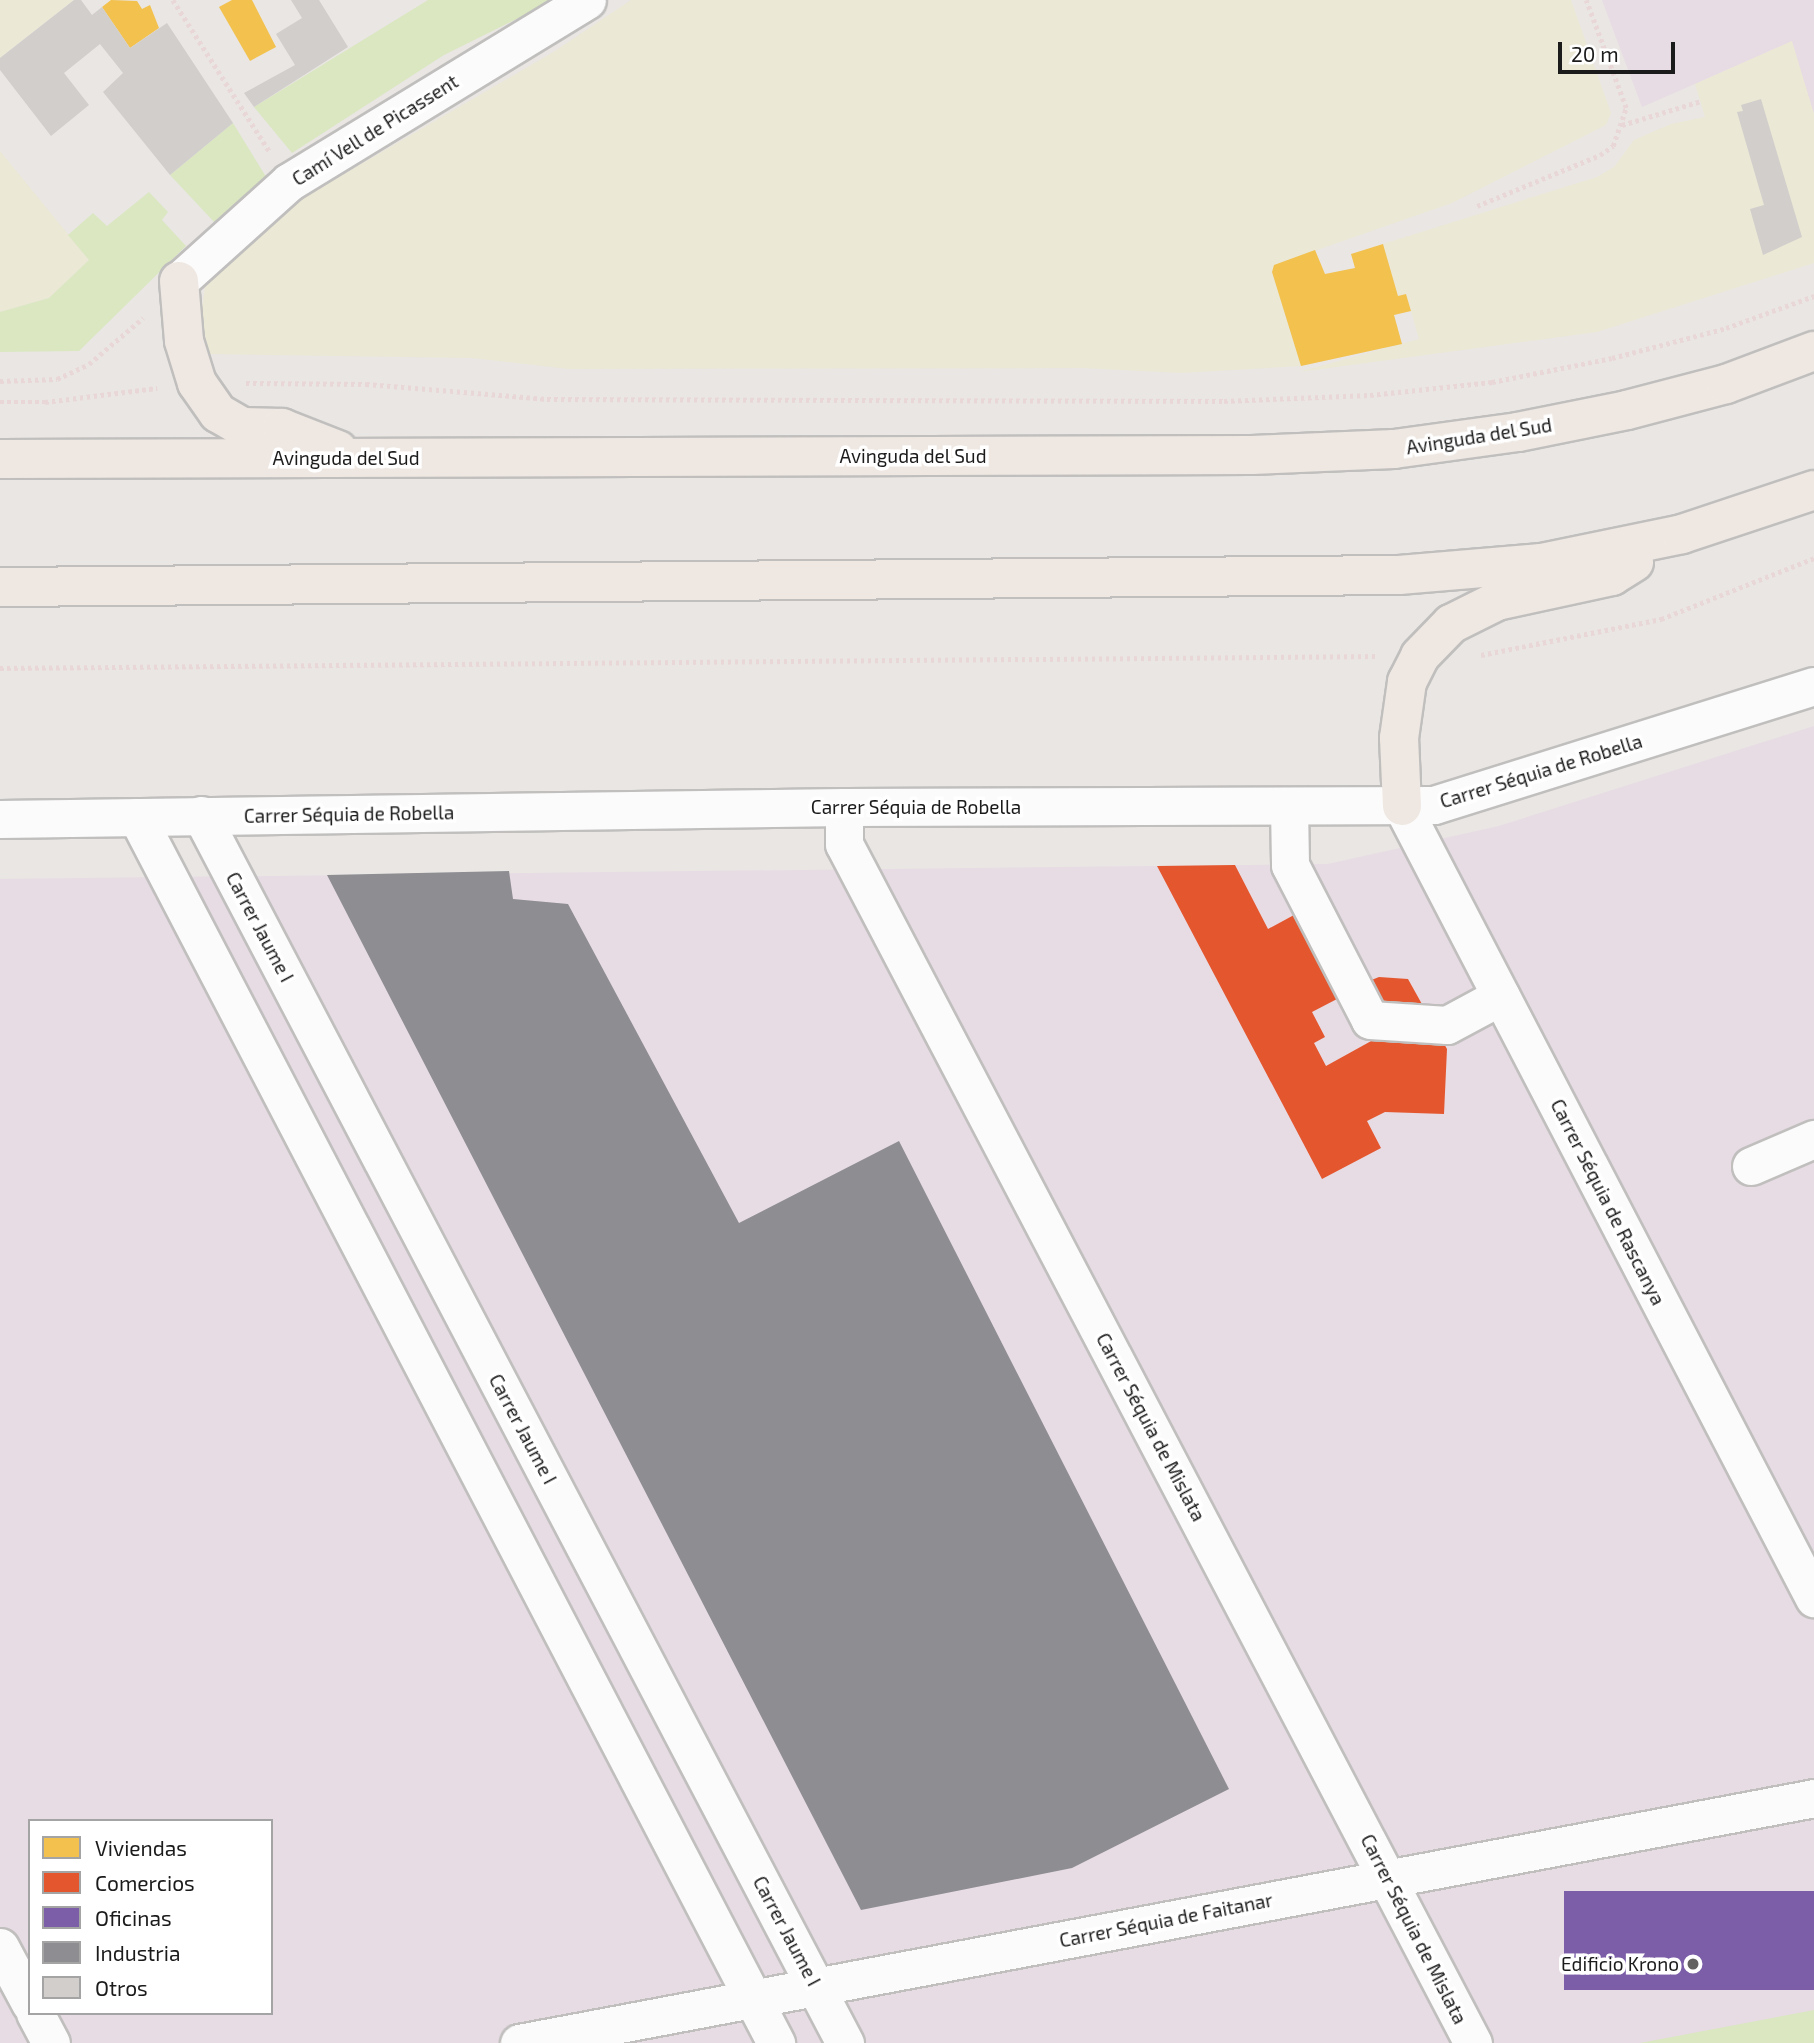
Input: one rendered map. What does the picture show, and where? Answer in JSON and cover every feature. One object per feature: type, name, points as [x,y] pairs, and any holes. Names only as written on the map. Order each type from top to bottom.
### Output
[{"type":"main road","points":[[179,281],[184,341],[197,383],[218,413],[243,427],[282,428],[360,458]]},
{"type":"main road","name":"Avinguda del Sud","points":[[0,459],[1252,455],[1394,449],[1518,432],[1627,410],[1726,384],[1814,351]]},
{"type":"main road","points":[[0,587],[1385,576],[1541,563],[1682,534],[1814,489]]},
{"type":"main road","points":[[1402,806],[1399,738],[1407,682],[1420,656],[1451,624],[1497,601],[1612,576],[1682,534]]},
{"type":"street","name":"Camí Vell de Picassent","points":[[179,281],[289,182],[587,0]]},
{"type":"street","name":"Carrer Séquia de Robella","points":[[0,819],[844,807],[1434,805],[1814,686]]},
{"type":"street","points":[[1289,806],[1290,865],[1370,1020],[1447,1025],[1501,996]]},
{"type":"street","name":"Carrer Séquia de Rascanya","points":[[1402,806],[1814,1598]]},
{"type":"street","name":"Carrer Séquia de Mislata","points":[[844,807],[844,844],[1389,1878],[1473,2043]]},
{"type":"street","name":"Carrer Jaume I","points":[[201,815],[845,2043]]},
{"type":"street","points":[[137,817],[776,2043]]},
{"type":"street","points":[[1751,1166],[1814,1139]]},
{"type":"street","name":"Carrer Séquia de Faitanar","points":[[519,2043],[1814,1798]]},
{"type":"street","points":[[0,1947],[28,1999]]},
{"type":"street","points":[[36,2015],[51,2043]]},
{"type":"path","points":[[173,0],[289,182]]},
{"type":"path","points":[[1477,206],[1600,155],[1613,146],[1626,108],[1586,0]]},
{"type":"path","points":[[1622,125],[1701,101]]},
{"type":"path","points":[[0,381],[57,379],[89,364],[119,343],[179,281]]},
{"type":"path","points":[[0,402],[45,402],[197,383],[366,384],[547,400],[1224,401],[1370,396],[1492,382],[1612,358],[1726,328],[1814,296]]},
{"type":"path","points":[[0,668],[1481,655],[1661,619],[1814,558]]},
{"type":"shaded area","points":[[0,0],[74,0],[0,58]]},
{"type":"shaded area","points":[[631,0],[1571,0],[1611,113],[1606,125],[1452,203],[1274,265],[1272,272],[1301,366],[1181,373],[1083,368],[569,369],[472,358],[210,354],[199,328],[206,281],[296,202],[555,51]]},
{"type":"shaded area","points":[[1602,0],[1814,0],[1814,114],[1791,42],[1642,107]]},
{"type":"shaded area","points":[[1792,41],[1814,114],[1814,263],[1597,332],[1299,372],[1419,339],[1406,294],[1398,296],[1383,244],[1597,177],[1614,167],[1634,140],[1671,124],[1705,117],[1695,84]]},
{"type":"shaded area","points":[[0,151],[89,260],[49,298],[0,312]]},
{"type":"shaded area","points":[[1814,726],[1814,2043],[0,2043],[0,879],[1328,864],[1499,826]]},
{"type":"green space","points":[[428,0],[555,0],[444,55],[292,153],[254,107]]},
{"type":"green space","points":[[233,123],[268,180],[216,224],[170,175]]},
{"type":"green space","points":[[149,192],[168,212],[162,220],[186,246],[79,351],[0,352],[0,312],[49,298],[89,260],[68,235],[93,213],[107,226]]},
{"type":"green space","points":[[1814,2010],[1814,2043],[1640,2043]]},
{"type":"building: Viviendas","points":[[111,0],[137,1],[142,9],[150,5],[159,28],[130,48],[102,7]]},
{"type":"building: Viviendas","points":[[232,0],[252,0],[276,47],[250,61],[219,7]]},
{"type":"building: Viviendas","points":[[1383,244],[1398,296],[1406,294],[1411,311],[1394,315],[1402,344],[1301,366],[1272,272],[1274,265],[1315,250],[1325,274],[1355,268],[1351,254]]},
{"type":"building: Comercios","points":[[1235,865],[1268,929],[1294,915],[1337,999],[1312,1012],[1325,1037],[1314,1043],[1326,1066],[1373,1040],[1369,981],[1379,977],[1408,979],[1447,1049],[1444,1114],[1385,1112],[1367,1121],[1381,1148],[1322,1179],[1157,866]]},
{"type":"building: Oficinas","name":"Edificio Krono","points":[[1564,1891],[1814,1891],[1814,1990],[1564,1990]]},
{"type":"building: Industria","points":[[509,871],[513,899],[568,904],[739,1223],[899,1141],[1229,1789],[1072,1868],[861,1910],[327,875]]},
{"type":"building: Otros","points":[[74,0],[81,0],[92,15],[102,7],[130,48],[167,23],[233,123],[170,175],[103,92],[123,73],[100,44],[64,73],[89,105],[51,136],[0,70],[0,58]]},
{"type":"building: Otros","points":[[291,0],[319,0],[348,47],[254,107],[244,93],[295,65],[276,34],[302,18]]},
{"type":"building: Otros","points":[[1761,99],[1802,237],[1763,255],[1750,209],[1764,205],[1737,112],[1743,111],[1741,105]]},
{"type":"place","name":"Edificio Krono","points":[[1693,1964]]}]
